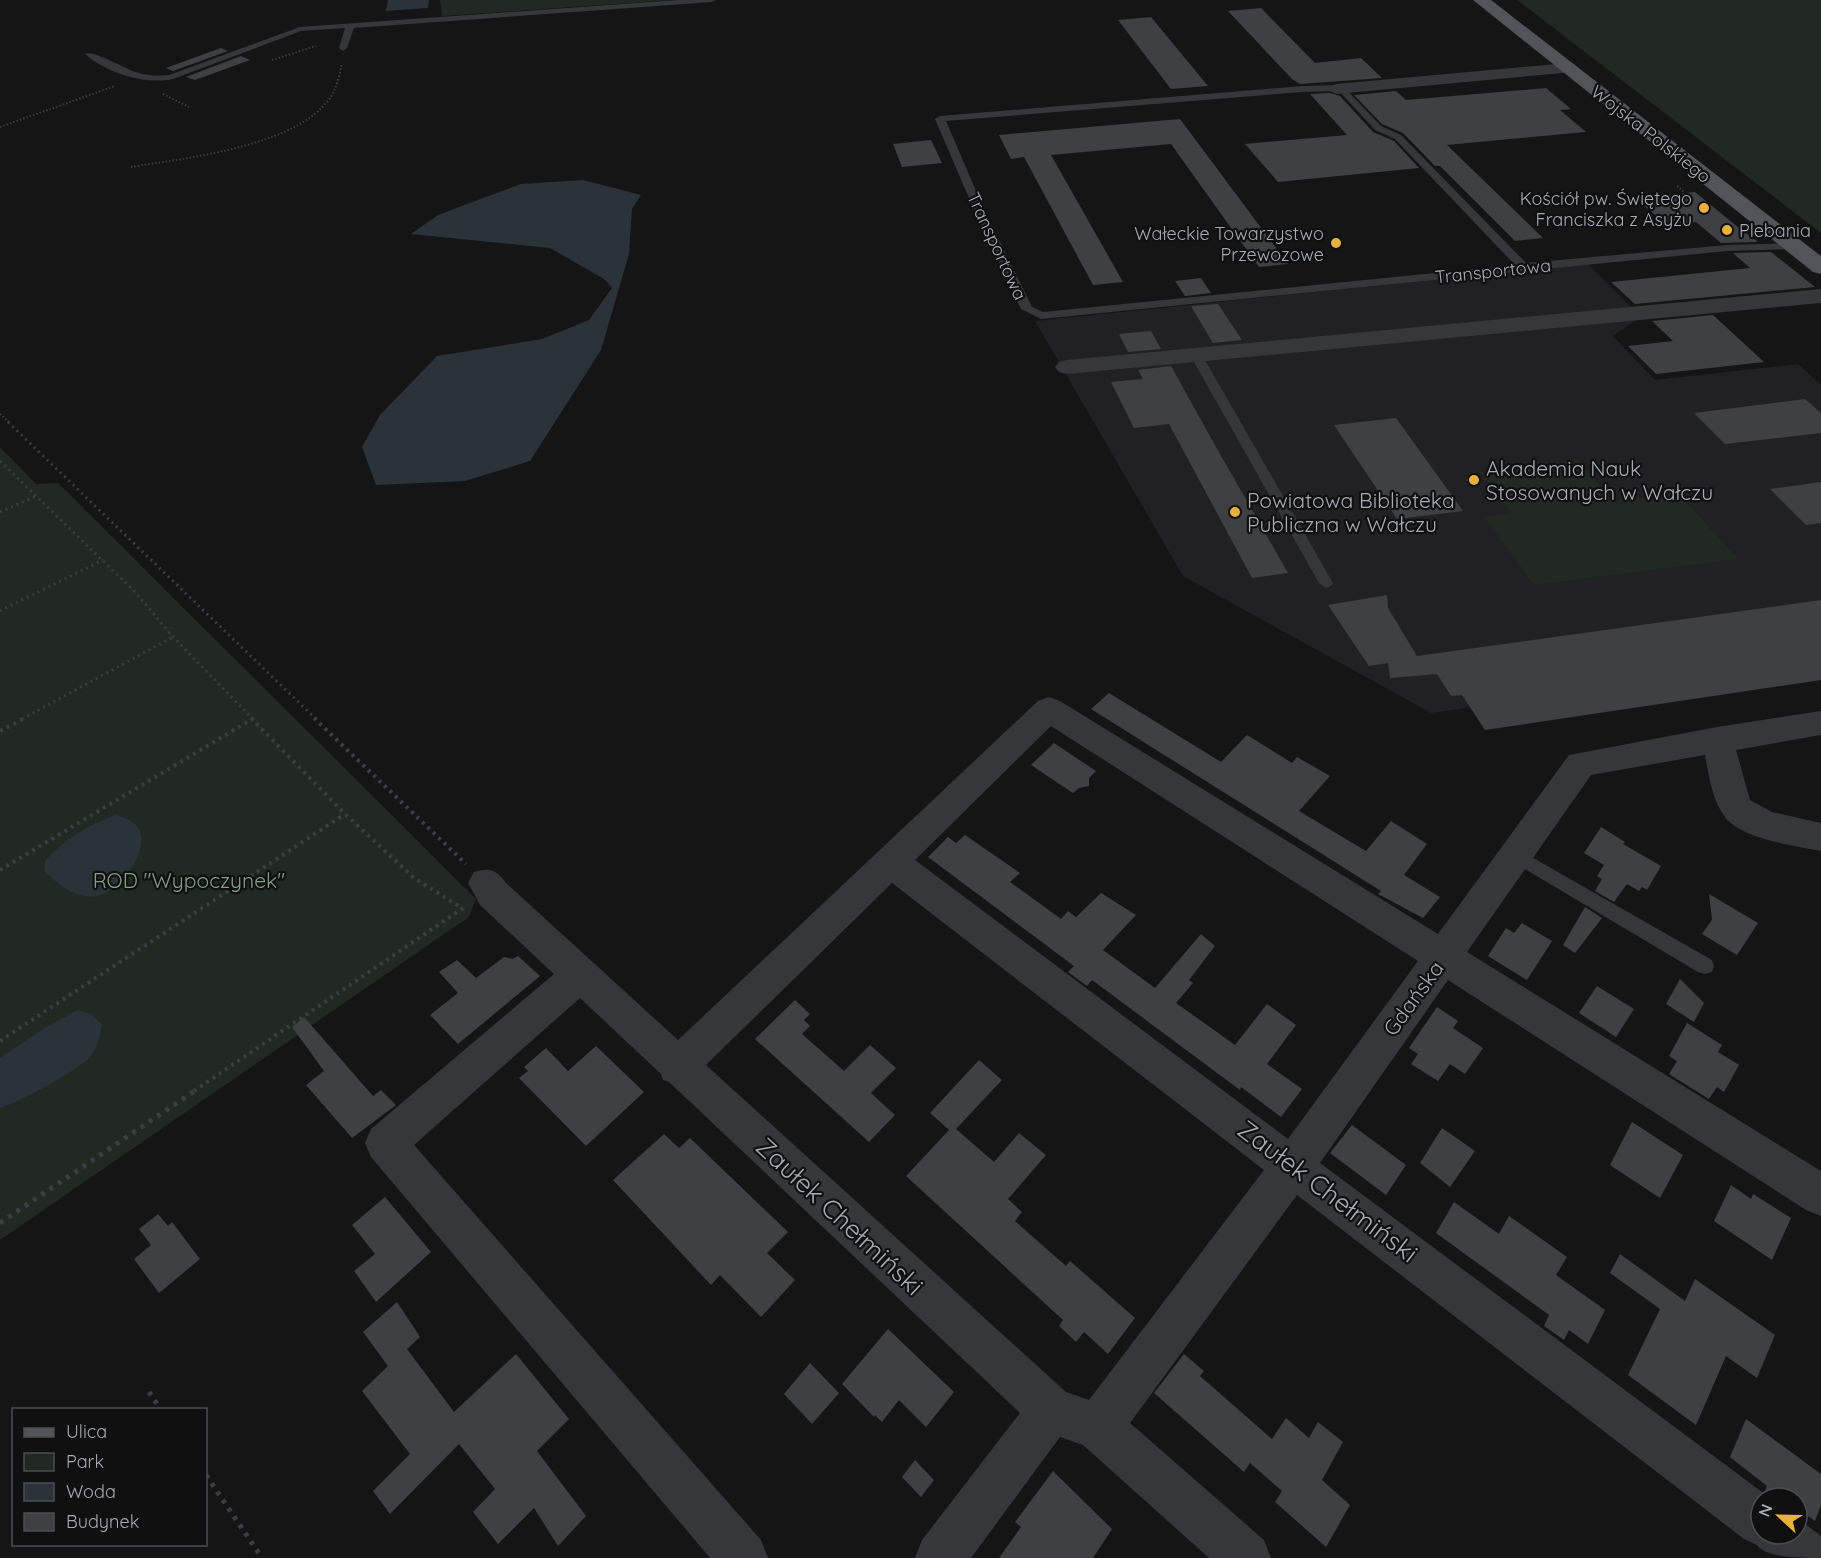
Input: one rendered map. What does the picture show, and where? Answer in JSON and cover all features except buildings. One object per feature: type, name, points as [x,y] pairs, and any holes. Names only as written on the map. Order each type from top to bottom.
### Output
[{"type":"main road","name":"Wojska Polskiego","points":[[1481,0],[1821,267]]},
{"type":"street","name":"Transportowa","points":[[1339,89],[1568,68]]},
{"type":"street","points":[[1067,367],[1821,296]]},
{"type":"street","points":[[677,1067],[1050,709],[1821,1195]]},
{"type":"street","name":"Gdańska","points":[[1098,1427],[1294,1165],[1581,764],[1821,723]]},
{"type":"street","points":[[1717,739],[1725,760],[1733,805],[1754,821],[1821,837]]},
{"type":"street","name":"Zaułek Chełmiński","points":[[892,863],[1294,1165],[1749,1513]]},
{"type":"street","name":"Zaułek Chełmiński","points":[[473,900],[492,894],[1051,1410],[1098,1427],[1246,1558]]},
{"type":"street","points":[[581,974],[385,1143],[743,1558]]},
{"type":"street","points":[[940,1558],[1051,1410]]},
{"type":"street","points":[[1793,1546],[1809,1558]]},
{"type":"lane","points":[[89,54],[138,78],[153,80],[300,29],[712,0]]},
{"type":"lane","points":[[289,20],[298,24],[300,29]]},
{"type":"lane","points":[[343,48],[350,26]]},
{"type":"lane","name":"Transportowa","points":[[1339,89],[1302,89],[940,119],[977,205],[1027,309],[1041,316],[1727,248],[1794,246]]},
{"type":"lane","points":[[1339,89],[1378,128],[1398,137],[1523,267]]},
{"type":"lane","points":[[1196,355],[1326,583]]},
{"type":"lane","points":[[1515,854],[1705,966]]},
{"type":"path","points":[[131,166],[248,146],[303,123],[319,110],[341,81],[343,48]]},
{"type":"path","points":[[0,127],[138,78]]},
{"type":"path","points":[[1677,186],[1685,193]]},
{"type":"path","points":[[0,414],[473,900]]},
{"type":"path","points":[[0,461],[136,593],[173,637],[255,718],[345,814],[414,878],[473,900]]},
{"type":"path","points":[[0,512],[36,496]]},
{"type":"path","points":[[0,611],[103,560]]},
{"type":"path","points":[[0,730],[173,637]]},
{"type":"path","points":[[0,870],[255,718]]},
{"type":"path","points":[[0,1041],[345,814]]},
{"type":"path","points":[[0,1223],[473,900]]},
{"type":"path","points":[[149,1392],[160,1408]]},
{"type":"path","points":[[207,1476],[262,1558]]},
{"type":"shaded area","name":"Akademia Nauk Stosowanych w Wałczu","points":[[1588,264],[1641,317],[1613,336],[1655,380],[1798,364],[1821,385],[1821,656],[1431,713],[1183,576],[1035,321]]},
{"type":"green space","points":[[440,0],[672,0],[442,16]]},
{"type":"green space","points":[[1517,0],[1821,0],[1821,233]]},
{"type":"green space","name":"ROD \"Wypoczynek\"","points":[[0,447],[36,484],[58,483],[476,899],[469,917],[0,1240]]},
{"type":"green space","points":[[1578,460],[1613,501],[1678,493],[1738,559],[1534,585],[1484,517],[1512,513],[1480,472]]},
{"type":"water","points":[[388,0],[429,0],[428,8],[386,11]]},
{"type":"water","points":[[583,180],[641,195],[632,209],[629,254],[601,350],[530,461],[465,481],[376,485],[362,447],[380,415],[437,356],[542,339],[589,320],[612,288],[604,279],[550,248],[411,234],[438,215],[521,184]]},
{"type":"water","points":[[116,815],[134,823],[142,838],[137,859],[123,879],[114,887],[97,896],[82,896],[61,886],[45,871],[45,861],[60,846],[96,823]]},
{"type":"water","points":[[78,1010],[93,1015],[102,1025],[97,1044],[90,1057],[80,1066],[45,1087],[0,1108],[0,1058],[46,1027]]},
{"type":"place","name":"Kościół pw. Świętego Franciszka z Asyżu","points":[[1704,208]]},
{"type":"place","name":"Plebania","points":[[1727,230]]},
{"type":"place","name":"Wałeckie Towarzystwo Przewozowe","points":[[1336,243]]},
{"type":"place","name":"Akademia Nauk Stosowanych w Wałczu","points":[[1474,480]]},
{"type":"place","name":"Powiatowa Biblioteka Publiczna w Wałczu","points":[[1235,512]]}]
